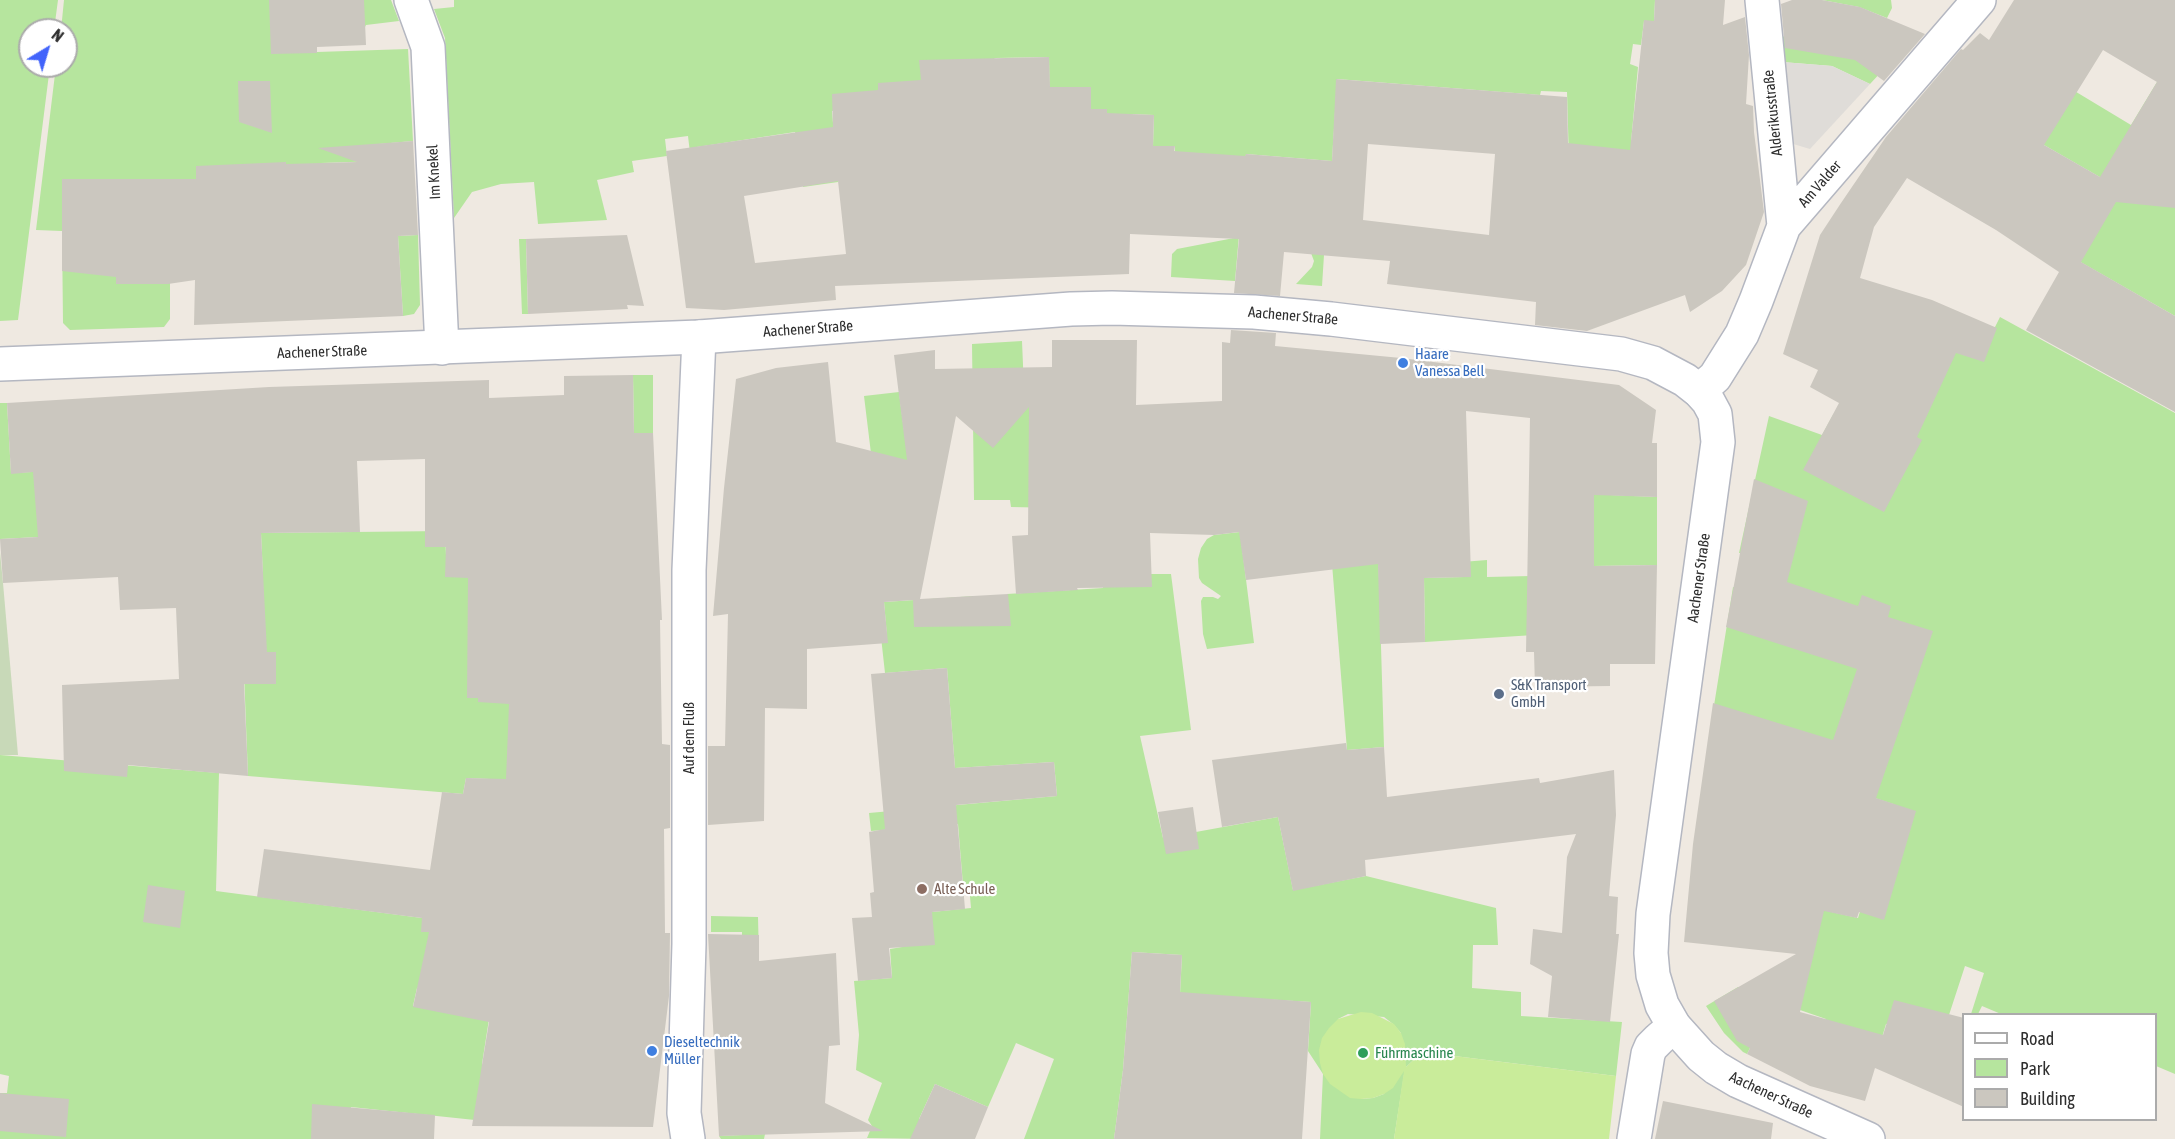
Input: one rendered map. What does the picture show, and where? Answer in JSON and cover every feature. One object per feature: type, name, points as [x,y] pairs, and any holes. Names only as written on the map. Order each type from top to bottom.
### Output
[{"type":"street","name":"Im Knekel","points":[[411,0],[428,47],[442,348]]},
{"type":"street","name":"Alderikusstraße","points":[[1762,0],[1784,226]]},
{"type":"street","name":"Am Valder","points":[[1699,391],[1715,376],[1742,334],[1784,226],[1979,0]]},
{"type":"street","name":"Aachener Straße","points":[[0,364],[699,337],[1071,309],[1183,309],[1331,319],[1622,354],[1653,363],[1699,391],[1715,414],[1718,442],[1651,934],[1653,975],[1662,1005],[1674,1026],[1701,1056],[1738,1081],[1868,1139]]},
{"type":"street","name":"Auf dem Fluß","points":[[688,1139],[684,1113],[689,944],[689,570],[699,337]]},
{"type":"street","points":[[1634,1139],[1648,1054],[1651,1047],[1674,1026]]},
{"type":"green space","points":[[0,0],[58,0],[56,18],[18,18],[18,78],[48,78],[18,320],[0,321]]},
{"type":"green space","points":[[64,0],[391,0],[399,21],[365,27],[316,29],[317,52],[408,49],[413,141],[379,144],[380,161],[321,163],[322,218],[170,245],[170,319],[164,327],[70,330],[63,323],[62,231],[36,230],[55,78],[78,78],[78,18],[62,18]]},
{"type":"green space","points":[[454,0],[1655,0],[1654,21],[1644,21],[1641,45],[1633,44],[1630,64],[1638,67],[1631,142],[1638,174],[1569,161],[1567,92],[1541,91],[1540,95],[1337,79],[1332,161],[1246,154],[1235,281],[1171,277],[1172,254],[1177,249],[1234,238],[1173,177],[1175,146],[1153,146],[1154,115],[1129,114],[1106,122],[1106,109],[1050,110],[1049,57],[996,58],[879,108],[832,111],[838,182],[803,187],[795,132],[697,147],[690,153],[688,136],[665,139],[667,156],[632,161],[634,172],[597,180],[607,220],[538,224],[534,182],[501,184],[472,192],[454,218],[445,38],[434,9],[454,7]]},
{"type":"green space","points":[[1822,0],[1891,0],[1892,8],[1887,18],[1859,7]]},
{"type":"green space","points":[[1780,36],[1829,44],[1883,70],[1870,84],[1832,66],[1782,62]]},
{"type":"green space","points":[[2048,75],[2131,125],[2157,82],[2175,93],[2175,316],[2070,256],[2112,184],[2016,129]]},
{"type":"green space","points":[[418,235],[420,305],[414,314],[403,316],[398,236]]},
{"type":"green space","points":[[519,239],[526,239],[528,314],[522,314]]},
{"type":"green space","points":[[1311,253],[1324,255],[1322,286],[1296,284],[1312,267],[1314,261]]},
{"type":"green space","points":[[2000,317],[2175,413],[2175,1074],[2157,1066],[2157,1013],[1999,1013],[1982,1006],[1978,1013],[1971,1013],[1984,973],[1965,966],[1948,1018],[1886,1024],[1880,1044],[1824,1028],[1826,1019],[1800,1010],[1810,907],[1858,918],[1893,804],[1708,743],[1733,587],[1737,588],[1743,553],[1739,553],[1769,416],[1822,435],[1833,415],[1899,385],[1995,327]]},
{"type":"green space","points":[[1022,341],[1024,389],[1060,508],[1011,507],[1010,500],[974,500],[972,344]]},
{"type":"green space","points":[[633,375],[653,375],[653,433],[634,433]]},
{"type":"green space","points":[[899,392],[908,461],[874,478],[864,396]]},
{"type":"green space","points":[[0,403],[7,403],[11,473],[112,468],[115,533],[0,539]]},
{"type":"green space","points":[[1587,494],[1657,497],[1657,565],[1594,566],[1594,539]]},
{"type":"green space","points":[[1377,512],[1384,747],[1347,750],[1328,514]]},
{"type":"green space","points":[[445,531],[446,555],[468,556],[468,650],[517,704],[514,780],[466,778],[463,794],[248,776],[243,647],[263,576],[261,533]]},
{"type":"green space","points":[[1240,532],[1254,643],[1207,649],[1203,634],[1201,601],[1203,597],[1218,599],[1221,596],[1202,583],[1199,578],[1198,559],[1201,548],[1207,539],[1214,535]]},
{"type":"green space","points":[[0,552],[3,583],[18,755],[0,755]]},
{"type":"green space","points":[[1487,560],[1487,577],[1531,576],[1534,635],[1425,642],[1424,578],[1463,577],[1462,562]]},
{"type":"green space","points":[[1104,574],[1171,574],[1191,730],[1140,736],[1163,838],[1278,817],[1293,890],[1366,876],[1496,908],[1498,945],[1473,945],[1472,988],[1521,992],[1521,1016],[1622,1022],[1616,1076],[1422,1052],[1405,1068],[1394,1139],[1320,1139],[1323,1074],[1308,1051],[1311,1002],[1180,994],[1182,955],[1132,952],[1123,1070],[1114,1139],[1024,1139],[1054,1059],[1016,1043],[988,1107],[935,1084],[919,1119],[930,1139],[867,1138],[872,1126],[868,1120],[882,1083],[856,1070],[859,1035],[854,981],[892,978],[890,949],[902,947],[932,912],[971,908],[969,885],[963,885],[958,824],[871,831],[869,813],[1057,796],[1054,762],[955,768],[947,668],[885,673],[881,637],[887,636],[884,602],[975,596],[987,626],[1010,626],[1007,620],[1007,594],[1103,588]],"holes":[[[1348,1014],[1384,1017],[1401,1033],[1384,1094],[1361,1099],[1338,1019]]]},
{"type":"green space","points":[[0,755],[219,773],[216,891],[532,930],[417,988],[413,1006],[489,1019],[482,1064],[494,1122],[351,1107],[349,1139],[0,1139],[0,1093],[7,1093],[9,1076],[0,1074]]},
{"type":"green space","points":[[711,916],[758,917],[759,959],[742,961],[742,932],[711,932]]},
{"type":"green space","points":[[1738,987],[1775,998],[1747,1054],[1724,1033],[1706,1006]]},
{"type":"green space","points":[[1361,1012],[1372,1013],[1394,1024],[1405,1044],[1406,1067],[1422,1052],[1616,1076],[1609,1139],[1394,1139],[1404,1071],[1393,1088],[1384,1094],[1373,1098],[1350,1098],[1330,1084],[1323,1074],[1320,1063],[1319,1050],[1322,1038],[1329,1028],[1338,1019]]},
{"type":"green space","points":[[765,1134],[764,1139],[721,1139],[719,1136]]},
{"type":"shaded area","points":[[1782,62],[1832,66],[1870,84],[1810,149],[1790,143]]},
{"type":"building","points":[[269,0],[364,0],[366,45],[317,47],[317,53],[271,54]]},
{"type":"building","points":[[1655,0],[1725,0],[1723,25],[1745,17],[1749,55],[1746,104],[1753,106],[1764,212],[1746,265],[1722,291],[1690,312],[1685,295],[1587,331],[1535,325],[1536,302],[1387,284],[1390,261],[1284,252],[1280,296],[1234,293],[1239,239],[1130,234],[1129,274],[835,286],[836,300],[724,310],[686,308],[666,151],[833,127],[832,94],[878,90],[878,83],[921,80],[919,60],[1049,57],[1050,87],[1091,87],[1091,109],[1107,109],[1107,113],[1154,115],[1153,146],[1175,146],[1174,151],[1332,161],[1336,79],[1567,97],[1568,143],[1630,150],[1644,20],[1654,21]],"holes":[[[1368,144],[1495,154],[1489,235],[1363,220]],[[838,181],[846,254],[755,263],[744,196]]]},
{"type":"building","points":[[1792,0],[1822,0],[1860,7],[1925,34],[1884,81],[1855,60],[1785,48],[1781,4]]},
{"type":"building","points":[[2014,0],[2175,0],[2175,208],[2116,202],[2081,262],[2175,316],[2175,412],[2026,330],[2059,272],[1996,230],[1907,178],[1874,227],[1860,278],[1932,300],[1997,328],[1984,362],[1956,353],[1917,437],[1922,440],[1884,512],[1803,470],[1839,403],[1810,387],[1818,370],[1783,354],[1820,235],[1886,137],[1961,49],[1963,50],[1980,33],[1989,40]],"holes":[[[2103,50],[2157,82],[2100,177],[2044,145]]]},
{"type":"building","points":[[238,81],[270,81],[272,133],[239,122]]},
{"type":"building","points":[[413,141],[418,235],[398,236],[403,316],[194,325],[195,280],[168,284],[116,284],[116,277],[62,271],[62,179],[196,179],[196,166],[357,162],[318,148]]},
{"type":"building","points":[[627,235],[644,306],[627,305],[628,309],[528,314],[526,239]]},
{"type":"building","points":[[1231,330],[1276,333],[1275,346],[1401,358],[1619,385],[1656,410],[1652,443],[1657,443],[1657,497],[1594,495],[1594,566],[1657,565],[1655,664],[1610,664],[1610,686],[1535,687],[1534,652],[1526,652],[1530,418],[1466,411],[1471,577],[1424,578],[1425,642],[1380,644],[1378,564],[1246,580],[1239,532],[1214,535],[1150,533],[1152,587],[1077,588],[1078,590],[1016,594],[1012,536],[1028,535],[1029,407],[993,448],[956,416],[920,599],[1008,594],[1011,626],[914,627],[913,600],[884,602],[888,643],[807,649],[807,709],[765,708],[764,821],[708,825],[708,746],[725,746],[728,614],[713,616],[736,379],[776,368],[828,362],[836,442],[907,460],[894,355],[935,350],[935,369],[1052,367],[1052,340],[1137,340],[1136,405],[1222,401],[1222,342],[1230,343]]},
{"type":"building","points":[[633,375],[634,433],[653,433],[662,620],[660,620],[662,744],[670,745],[670,828],[664,829],[665,933],[670,933],[669,996],[653,1127],[472,1126],[489,1022],[413,1007],[429,932],[421,932],[422,918],[257,897],[264,849],[430,870],[442,792],[463,794],[466,778],[506,779],[509,704],[478,702],[478,698],[467,698],[468,578],[445,577],[446,547],[425,547],[425,459],[357,461],[360,532],[261,533],[267,652],[276,652],[276,684],[244,684],[248,776],[128,765],[127,777],[64,771],[62,685],[179,679],[176,608],[120,610],[118,577],[3,583],[0,539],[38,537],[33,472],[11,474],[7,403],[269,387],[489,380],[489,398],[564,395],[564,376]]},
{"type":"building","points":[[1754,479],[1808,501],[1787,582],[1858,606],[1862,595],[1891,606],[1888,617],[1933,631],[1876,798],[1916,811],[1884,920],[1859,912],[1857,918],[1824,911],[1800,1012],[1883,1035],[1894,1000],[1962,1017],[1962,1106],[1875,1068],[1865,1101],[1810,1086],[1747,1054],[1750,1048],[1737,1041],[1714,1001],[1796,954],[1684,942],[1693,844],[1713,703],[1833,740],[1857,669],[1726,627]]},
{"type":"building","points":[[947,668],[955,768],[1054,762],[1057,796],[956,805],[965,909],[932,912],[935,945],[889,948],[892,978],[858,981],[852,918],[872,917],[870,893],[874,892],[869,832],[885,829],[871,674]]},
{"type":"building","points":[[1346,743],[1347,750],[1384,747],[1387,797],[1539,778],[1540,783],[1614,770],[1616,815],[1609,896],[1618,897],[1616,934],[1619,934],[1610,1022],[1548,1017],[1552,976],[1530,964],[1533,929],[1562,933],[1567,857],[1576,834],[1365,860],[1366,876],[1293,891],[1278,817],[1222,827],[1212,760]]},
{"type":"building","points":[[1193,807],[1199,849],[1166,854],[1158,812]]},
{"type":"building","points":[[148,885],[185,891],[180,928],[143,922]]},
{"type":"building","points":[[708,934],[759,935],[759,961],[836,953],[840,1045],[829,1046],[825,1103],[883,1131],[719,1136]]},
{"type":"building","points":[[1132,952],[1182,955],[1180,992],[1311,1002],[1302,1139],[1114,1139],[1123,1070]]},
{"type":"building","points":[[935,1084],[988,1107],[975,1139],[910,1139]]},
{"type":"building","points":[[0,1093],[69,1099],[66,1137],[0,1131]]},
{"type":"building","points":[[1663,1101],[1773,1123],[1771,1139],[1655,1139]]},
{"type":"building","points":[[312,1104],[435,1115],[434,1139],[311,1139]]},
{"type":"place","name":"Haare Vanessa Bell","points":[[1403,363]]},
{"type":"place","name":"S&K Transport GmbH","points":[[1499,694]]},
{"type":"place","name":"Alte Schule","points":[[922,889]]},
{"type":"place","name":"Dieseltechnik Müller","points":[[652,1051]]},
{"type":"place","name":"Führmaschine","points":[[1363,1053]]}]
